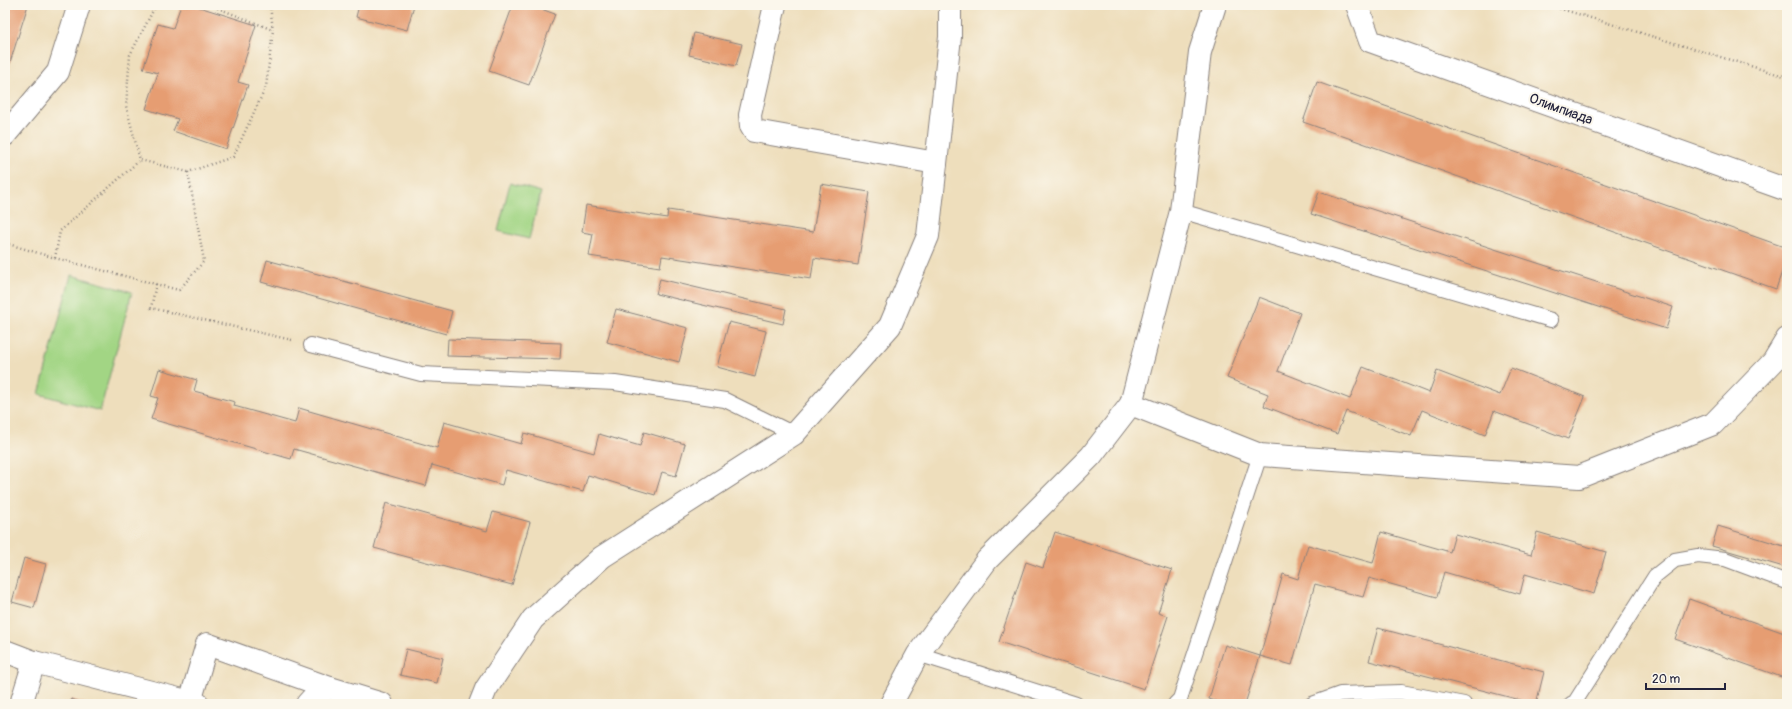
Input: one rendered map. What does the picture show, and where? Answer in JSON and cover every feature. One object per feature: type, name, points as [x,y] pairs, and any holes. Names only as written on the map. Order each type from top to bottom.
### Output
[{"type":"street","points":[[5,135],[58,72],[79,5]]},
{"type":"street","points":[[775,5],[750,115],[751,126],[754,131],[936,163]]},
{"type":"street","points":[[480,704],[486,689],[532,619],[602,557],[794,434],[890,326],[928,236],[950,37],[950,5]]},
{"type":"street","points":[[890,704],[918,654],[986,560],[1091,456],[1131,404],[1181,211],[1200,52],[1214,5]]},
{"type":"street","name":"Олимпиада","points":[[1357,5],[1370,41],[1787,190]]},
{"type":"street","points":[[1131,404],[1260,455],[1579,478],[1713,424],[1772,362],[1787,339]]},
{"type":"street","points":[[5,651],[34,662],[194,703],[207,644],[330,688],[382,704]]},
{"type":"street","points":[[21,704],[34,662]]},
{"type":"street","points":[[307,704],[317,693],[330,688]]},
{"type":"lane","points":[[1181,211],[1551,320]]},
{"type":"lane","points":[[311,345],[421,374],[614,383],[724,400],[794,434]]},
{"type":"lane","points":[[1175,704],[1180,699],[1260,455]]},
{"type":"lane","points":[[1571,704],[1575,702],[1655,576],[1675,560],[1698,556],[1725,559],[1787,582]]},
{"type":"lane","points":[[918,654],[1076,704]]},
{"type":"lane","points":[[1312,704],[1340,694],[1401,692],[1464,704]]},
{"type":"path","points":[[140,160],[126,106],[130,55],[156,5]]},
{"type":"path","points":[[210,5],[273,30]]},
{"type":"path","points":[[140,160],[188,172],[233,157],[266,87],[273,30],[270,5]]},
{"type":"path","points":[[1548,5],[1787,77]]},
{"type":"path","points":[[55,258],[60,231],[140,160]]},
{"type":"path","points":[[5,243],[55,258],[179,290],[204,261],[188,172]]},
{"type":"path","points":[[156,284],[151,308],[311,345]]},
{"type":"green space","points":[[510,183],[541,192],[529,239],[498,231]]},
{"type":"green space","points":[[71,275],[132,292],[100,411],[39,394]]},
{"type":"building","points":[[5,5],[28,5],[7,72],[5,72]]},
{"type":"building","points":[[181,5],[193,5],[256,25],[238,82],[248,85],[226,149],[173,131],[178,119],[146,109],[158,73],[143,69],[158,24],[173,28]]},
{"type":"building","points":[[359,5],[414,5],[407,30],[356,17]]},
{"type":"building","points":[[513,5],[530,5],[555,14],[529,85],[489,71]]},
{"type":"building","points":[[694,33],[742,44],[736,66],[689,55]]},
{"type":"building","points":[[1317,82],[1787,248],[1787,257],[1776,289],[1303,122]]},
{"type":"building","points":[[821,184],[869,192],[858,265],[814,258],[811,279],[662,256],[660,267],[589,256],[593,234],[582,232],[586,205],[667,218],[668,210],[813,232]]},
{"type":"building","points":[[1319,192],[1673,307],[1666,329],[1311,214]]},
{"type":"building","points":[[267,260],[452,311],[446,334],[261,282]]},
{"type":"building","points":[[660,279],[786,309],[783,324],[656,294]]},
{"type":"building","points":[[1259,297],[1300,313],[1278,371],[1350,399],[1363,367],[1429,393],[1437,371],[1500,395],[1511,368],[1585,397],[1568,439],[1494,411],[1485,435],[1422,410],[1411,436],[1346,411],[1337,434],[1264,406],[1268,394],[1227,378]]},
{"type":"building","points":[[616,309],[688,328],[679,362],[607,342]]},
{"type":"building","points":[[729,322],[766,331],[755,377],[717,367]]},
{"type":"building","points":[[448,339],[561,343],[560,359],[447,356]]},
{"type":"building","points":[[159,369],[197,380],[194,391],[235,402],[234,406],[295,423],[299,408],[437,448],[444,422],[521,444],[524,433],[594,453],[599,434],[640,446],[644,432],[685,444],[676,476],[662,472],[655,495],[588,475],[583,492],[506,470],[502,485],[432,465],[426,486],[294,449],[291,459],[151,419],[158,398],[151,396]]},
{"type":"building","points":[[386,503],[487,531],[493,512],[530,522],[512,585],[374,548]]},
{"type":"building","points":[[1718,526],[1787,547],[1787,568],[1712,546]]},
{"type":"building","points":[[1055,532],[1172,570],[1158,613],[1168,616],[1144,689],[999,642],[1026,562],[1043,568]]},
{"type":"building","points":[[1381,532],[1450,552],[1455,534],[1531,555],[1537,532],[1606,552],[1594,594],[1525,574],[1520,594],[1444,572],[1437,597],[1369,578],[1363,597],[1315,584],[1292,665],[1260,656],[1283,574],[1298,579],[1308,545],[1373,563]]},
{"type":"building","points":[[24,558],[46,564],[34,608],[12,602]]},
{"type":"building","points":[[1689,599],[1787,634],[1787,679],[1675,639]]},
{"type":"building","points":[[1378,628],[1544,672],[1536,704],[1369,661]]},
{"type":"building","points":[[1225,645],[1260,656],[1245,704],[1224,704],[1209,699]]},
{"type":"building","points":[[406,649],[443,658],[437,683],[400,675]]},
{"type":"building","points":[[71,699],[86,704],[70,704]]}]
